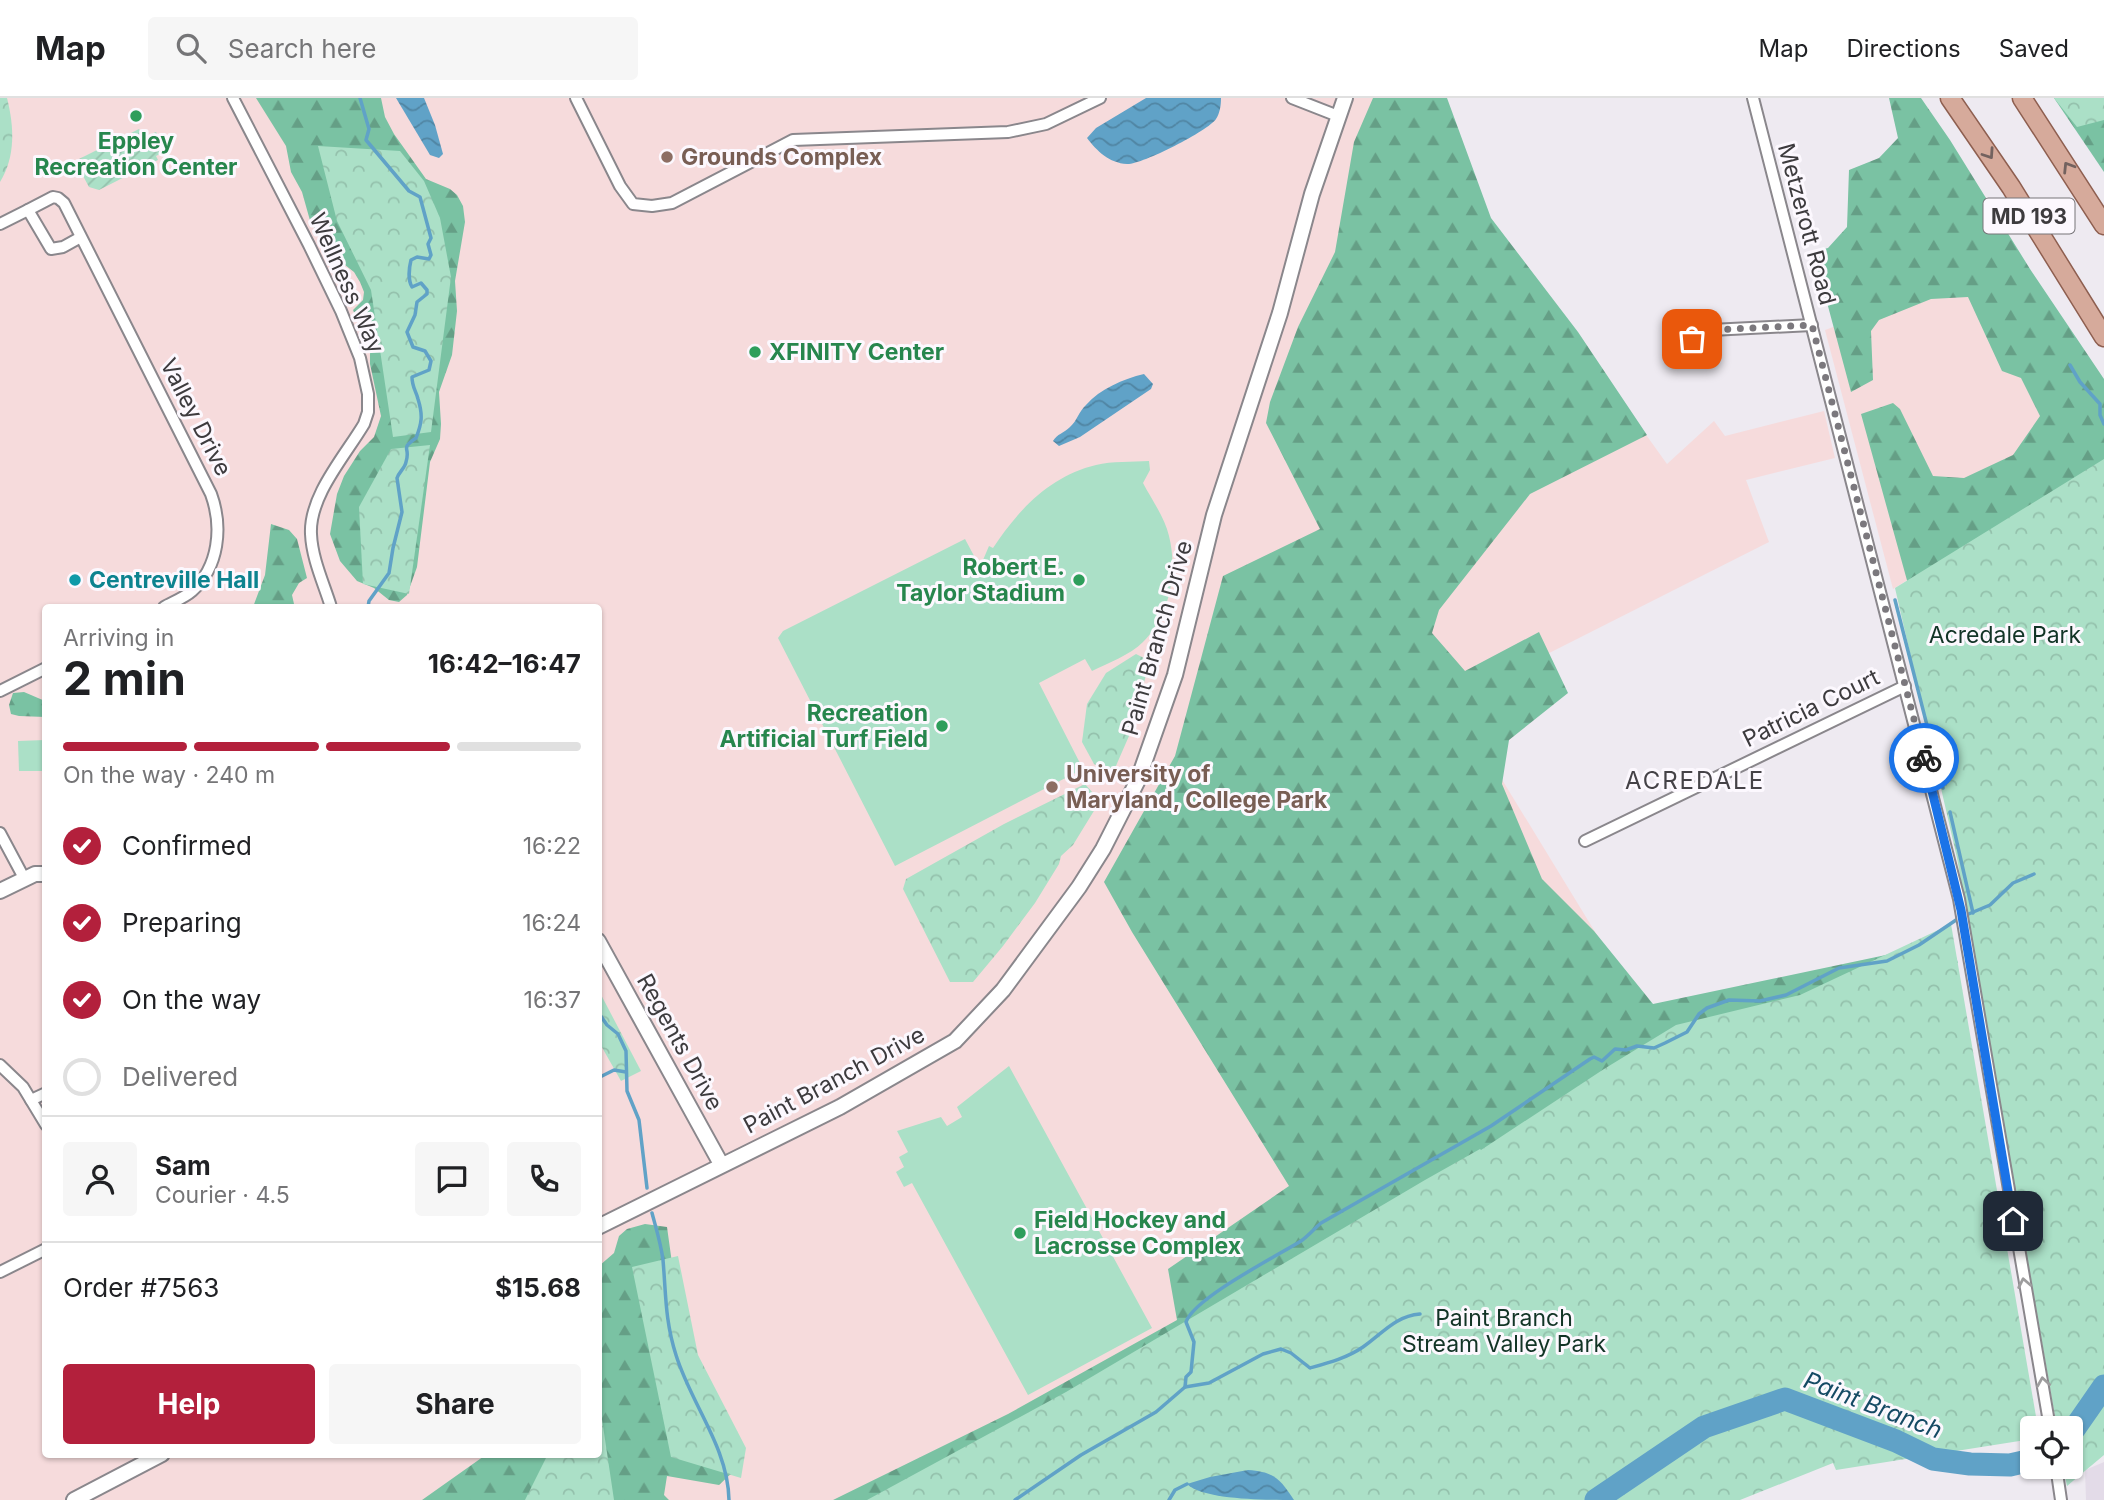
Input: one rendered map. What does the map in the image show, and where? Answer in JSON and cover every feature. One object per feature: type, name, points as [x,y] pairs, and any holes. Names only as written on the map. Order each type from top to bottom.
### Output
[{"type":"main road","name":"MD 193","points":[[1950,98],[2011,187],[2104,337]]},
{"type":"main road","name":"MD 193","points":[[2022,98],[2104,225]]},
{"type":"street","name":"Wellness Way","points":[[233,98],[341,311],[360,358],[368,394],[368,412],[364,424],[321,492],[311,522],[314,553],[330,604]]},
{"type":"street","points":[[576,98],[620,186],[633,204],[652,206],[672,203],[793,140],[1008,132],[1046,124],[1100,98]]},
{"type":"street","points":[[1292,98],[1338,116]]},
{"type":"street","name":"Paint Branch Drive","points":[[602,1225],[840,1107],[954,1041],[1003,990],[1079,887],[1104,849],[1138,780],[1175,675],[1214,515],[1280,313],[1312,194],[1345,98]]},
{"type":"street","name":"Metzerott Road","points":[[1752,98],[1961,910],[2048,1416]]},
{"type":"street","name":"Valley Drive","points":[[28,210],[48,199],[58,198],[64,203],[211,494],[218,534],[211,564],[199,584],[169,604]]},
{"type":"street","points":[[0,224],[28,210],[51,249],[62,247],[81,237]]},
{"type":"street","points":[[1678,349],[1711,330],[1812,325]]},
{"type":"street","points":[[0,691],[42,670]]},
{"type":"street","name":"Patricia Court","points":[[1585,841],[1905,686]]},
{"type":"street","points":[[0,833],[24,878]]},
{"type":"street","points":[[0,891],[24,878],[42,874]]},
{"type":"street","name":"Regents Drive","points":[[602,948],[721,1164]]},
{"type":"street","points":[[0,1065],[16,1079],[42,1118]]},
{"type":"street","points":[[31,1100],[42,1095]]},
{"type":"street","points":[[0,1272],[42,1251]]},
{"type":"street","points":[[74,1500],[154,1458]]},
{"type":"street","points":[[2058,1479],[2061,1500]]},
{"type":"shaded area","name":"University of Maryland, College Park","points":[[0,98],[1414,98],[1407,102],[1667,464],[1714,421],[1725,436],[1824,411],[1835,458],[1746,480],[1769,542],[1454,701],[1658,1035],[1482,1150],[867,1500],[616,1500],[602,1414],[602,604],[42,604],[42,1458],[547,1458],[526,1500],[0,1500]]},
{"type":"shaded area","points":[[2020,258],[2104,459],[1893,589],[1825,330]]},
{"type":"shaded area","points":[[2104,1462],[2104,1500],[2086,1500],[2085,1470]]},
{"type":"green space","points":[[0,98],[7,98],[12,141],[9,162],[0,182]]},
{"type":"green space","points":[[256,98],[381,98],[385,117],[394,134],[426,179],[450,189],[463,206],[465,222],[455,281],[457,311],[452,355],[439,392],[440,439],[430,462],[417,567],[407,595],[399,602],[389,600],[374,588],[357,581],[340,561],[330,534],[337,494],[344,476],[360,451],[374,437],[381,416],[370,364],[370,339],[353,310],[363,300],[364,292],[354,272],[336,258],[311,224],[302,192],[291,172],[286,146]]},
{"type":"green space","points":[[1373,98],[1447,98],[1491,218],[1578,332],[1647,435],[1530,494],[1439,610],[1432,633],[1465,671],[1539,632],[1568,693],[1509,740],[1502,784],[1542,879],[1594,931],[1653,1004],[1900,952],[1947,931],[1958,963],[1638,1072],[1131,1500],[833,1500],[1008,1414],[1177,1320],[1168,1269],[1289,1186],[1104,882],[1175,756],[1223,576],[1320,529],[1266,423],[1270,402],[1298,327],[1335,252],[1354,142]]},
{"type":"green space","points":[[1889,98],[1921,98],[2104,379],[2104,474],[1908,584],[1861,414],[1893,403],[1900,409],[1933,476],[1964,478],[2013,455],[2040,416],[2021,378],[2002,371],[1968,297],[1931,299],[1879,320],[1871,331],[1873,380],[1851,392],[1814,254],[1815,251],[1828,248],[1847,227],[1849,170],[1879,158],[1898,138]]},
{"type":"green space","points":[[2054,98],[2104,98],[2104,172]]},
{"type":"green space","points":[[2054,98],[2104,98],[2104,120],[2077,127]]},
{"type":"green space","points":[[139,129],[144,137],[156,132],[166,151],[156,156],[158,160],[99,190],[89,187],[75,161]]},
{"type":"green space","points":[[318,146],[400,151],[424,181],[440,218],[451,277],[431,432],[393,437],[371,290],[337,221]]},
{"type":"green space","points":[[430,445],[409,594],[363,584],[359,507],[391,449]]},
{"type":"green space","name":"Acredale Park","points":[[2104,459],[2104,1455],[2083,1473],[2083,1416],[2055,1416],[1957,858],[1895,588]]},
{"type":"green space","name":"Recreation Artificial Turf Field","points":[[1149,461],[1150,470],[1143,483],[1165,523],[1173,564],[1170,592],[1160,619],[1143,642],[1119,658],[1092,671],[1085,659],[1039,683],[1083,769],[895,866],[778,638],[783,631],[965,539],[980,567],[989,546],[993,548],[1024,508],[1064,477],[1096,465]]},
{"type":"green space","points":[[271,524],[289,530],[297,539],[307,578],[299,583],[292,595],[294,604],[254,604],[265,575]]},
{"type":"green space","points":[[1136,654],[1150,661],[1129,736],[1112,775],[1094,764],[1082,742],[1087,704],[1106,673]]},
{"type":"green space","points":[[24,692],[42,700],[42,717],[11,714],[9,705],[13,693]]},
{"type":"green space","points":[[42,740],[42,771],[19,771],[18,741]]},
{"type":"green space","points":[[1085,784],[1100,801],[1073,845],[1061,856],[1059,864],[1035,903],[973,982],[950,982],[903,889],[906,879],[1004,824]]},
{"type":"green space","name":"Paint Branch Stream Valley Park","points":[[1951,924],[2036,1416],[2020,1416],[2020,1441],[1836,1470],[1833,1463],[1740,1500],[867,1500],[1066,1392],[1425,1180],[1481,1150],[1676,1025],[1800,995]]},
{"type":"green space","points":[[602,997],[641,1071],[621,1081],[602,1047]]},
{"type":"green space","name":"Field Hockey and Lacrosse Complex","points":[[1009,1066],[1152,1328],[1028,1395],[912,1183],[904,1187],[896,1172],[904,1167],[899,1157],[908,1152],[897,1131],[941,1117],[947,1126],[962,1117],[957,1107]]},
{"type":"green space","points":[[645,1224],[667,1227],[681,1328],[735,1470],[719,1485],[667,1476],[664,1495],[669,1500],[422,1500],[481,1458],[602,1458],[602,1263],[614,1253],[619,1236],[627,1229]]},
{"type":"green space","points":[[678,1256],[698,1355],[746,1448],[741,1478],[671,1457],[632,1267]]},
{"type":"green space","points":[[602,1419],[614,1500],[525,1500],[546,1458],[602,1458]]},
{"type":"green space","name":"Acredale Park","points":[[2066,1479],[2075,1479],[2067,1486]]},
{"type":"water","points":[[396,98],[424,98],[443,154],[439,158],[430,155]]},
{"type":"water","points":[[1146,98],[1221,98],[1216,119],[1210,124],[1146,159],[1127,164],[1109,159],[1099,152],[1087,138],[1096,128]]},
{"type":"water","points":[[1144,374],[1153,384],[1151,389],[1080,437],[1059,446],[1053,441],[1072,425],[1084,407],[1098,394],[1120,382]]},
{"type":"water","points":[[1248,1470],[1276,1478],[1294,1500],[1221,1496],[1187,1484],[1210,1477]]},
{"type":"waterway","points":[[360,98],[369,129],[366,140],[409,191],[420,197],[431,238],[428,244],[431,255],[429,259],[417,257],[411,260],[409,270],[412,287],[421,283],[427,290],[427,294],[417,302],[415,315],[407,332],[413,347],[425,351],[431,361],[429,370],[412,377],[421,410],[421,423],[416,438],[407,447],[405,464],[397,478],[402,512],[389,573],[368,604]]},
{"type":"waterway","points":[[2070,365],[2080,382],[2100,404],[2100,415],[2104,424]]},
{"type":"waterway","points":[[1895,600],[1943,788]]},
{"type":"waterway","points":[[1950,812],[1973,913]]},
{"type":"waterway","points":[[1185,1387],[1186,1377],[1191,1372],[1194,1342],[1186,1322],[1204,1301],[1301,1241],[1321,1223],[1491,1126],[1590,1059],[1594,1057],[1602,1061],[1615,1049],[1626,1050],[1637,1046],[1654,1048],[1687,1032],[1699,1014],[1707,1008],[1729,1000],[1760,1001],[1786,995],[1839,968],[1887,961],[1919,945],[1959,918],[1990,905],[2013,883],[2034,874]]},
{"type":"waterway","points":[[602,1018],[618,1034],[626,1051],[627,1091],[639,1120],[647,1188]]},
{"type":"waterway","points":[[602,1076],[614,1070],[626,1072]]},
{"type":"waterway","points":[[652,1213],[662,1254],[672,1343],[716,1444],[727,1481],[729,1500]]},
{"type":"waterway","points":[[1015,1500],[1081,1455],[1156,1412],[1185,1387],[1209,1383],[1263,1354],[1281,1349],[1291,1353],[1310,1368],[1330,1362],[1357,1351],[1403,1318],[1420,1314]]},
{"type":"waterway","name":"Paint Branch","points":[[2083,1416],[2104,1386]]},
{"type":"waterway","name":"Paint Branch","points":[[1596,1500],[1704,1427],[1785,1399],[1896,1441],[1933,1459],[1970,1464],[2020,1463]]},
{"type":"waterway","points":[[1169,1500],[1175,1490],[1187,1484]]},
{"type":"way so far","points":[[1692,339],[1711,330],[1812,325],[1924,758]]},
{"type":"place","name":"Eppley Recreation Center","points":[[136,116]]},
{"type":"place","name":"Grounds Complex","points":[[667,157]]},
{"type":"place","name":"XFINITY Center","points":[[755,352]]},
{"type":"place","name":"Centreville Hall","points":[[75,580]]},
{"type":"place","name":"Robert E. Taylor Stadium","points":[[1079,580]]},
{"type":"place","name":"Recreation Artificial Turf Field","points":[[942,726]]},
{"type":"place","name":"University of Maryland, College Park","points":[[1052,787]]},
{"type":"place","name":"Field Hockey and Lacrosse Complex","points":[[1020,1233]]},
{"type":"district","name":"ACREDALE","points":[[1695,780]]},
{"type":"route","points":[[1924,758],[1961,910],[2013,1221]]}]
